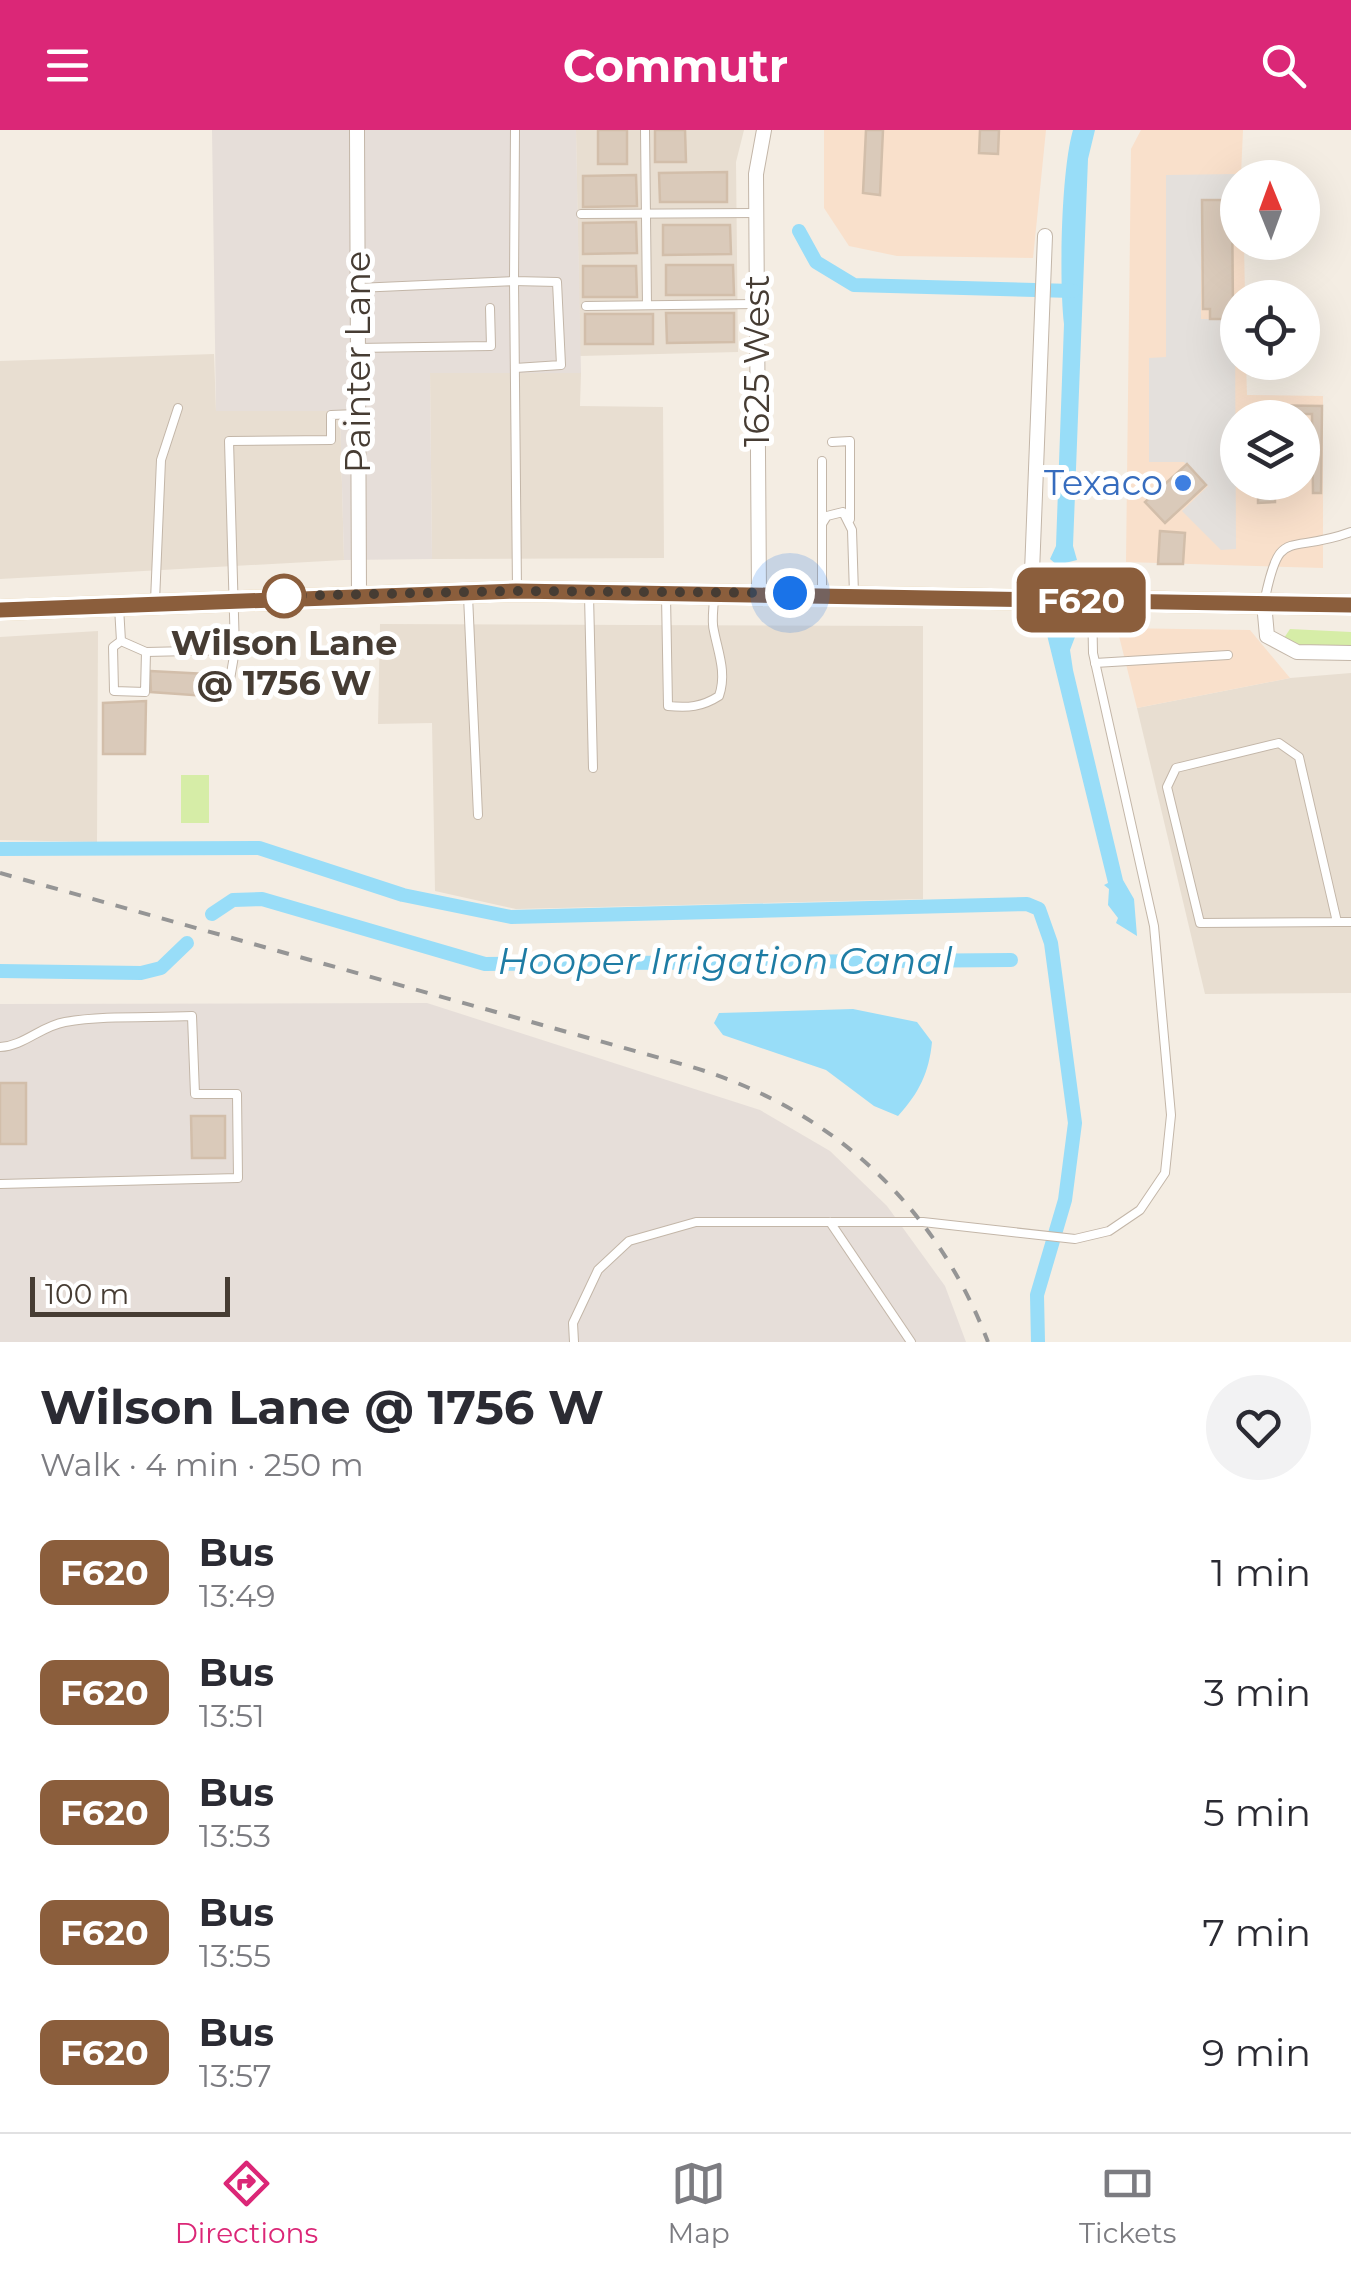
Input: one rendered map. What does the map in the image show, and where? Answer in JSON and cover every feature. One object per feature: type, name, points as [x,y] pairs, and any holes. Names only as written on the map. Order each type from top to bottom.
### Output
[{"type":"main road","points":[[0,610],[233,598],[516,591],[1351,605]]},
{"type":"street","name":"Painter Lane","points":[[356,130],[360,594]]},
{"type":"street","name":"1625 West","points":[[759,593],[756,174],[764,130]]},
{"type":"street","points":[[1031,598],[1044,236]]},
{"type":"street","points":[[1264,603],[1268,636],[1297,652],[1351,653]]},
{"type":"lane","points":[[516,130],[516,591]]},
{"type":"lane","points":[[646,130],[647,306]]},
{"type":"lane","points":[[581,214],[756,213]]},
{"type":"lane","points":[[357,288],[558,282],[560,365],[515,368]]},
{"type":"lane","points":[[586,306],[756,304]]},
{"type":"lane","points":[[357,348],[490,346],[490,308]]},
{"type":"lane","points":[[155,601],[161,460],[178,408]]},
{"type":"lane","points":[[228,691],[235,650],[229,441],[332,440],[331,415],[358,414]]},
{"type":"lane","points":[[832,442],[850,441],[854,594]]},
{"type":"lane","points":[[822,461],[822,594]]},
{"type":"lane","points":[[822,524],[834,512],[850,519]]},
{"type":"lane","points":[[1264,603],[1273,558],[1286,546],[1351,532]]},
{"type":"lane","points":[[589,591],[593,768]]},
{"type":"lane","points":[[666,591],[668,706],[683,707],[704,705],[719,696],[723,684],[719,641],[714,634],[714,592]]},
{"type":"lane","points":[[468,592],[478,815]]},
{"type":"lane","points":[[574,1342],[573,1323],[598,1270],[629,1240],[696,1222],[923,1222],[1075,1238],[1109,1231],[1140,1210],[1165,1173],[1172,1116],[1154,926],[1096,663],[1092,600]]},
{"type":"lane","points":[[119,603],[122,641]]},
{"type":"lane","points":[[122,641],[146,652],[235,650]]},
{"type":"lane","points":[[122,641],[113,646],[114,691],[145,692],[146,652]]},
{"type":"lane","points":[[1096,663],[1228,655]]},
{"type":"lane","points":[[1336,922],[1300,756],[1279,742],[1176,768],[1167,788],[1200,923],[1351,922]]},
{"type":"lane","points":[[0,1047],[14,1046],[45,1027],[67,1021],[192,1016],[195,1094],[237,1094],[238,1178],[0,1184]]},
{"type":"lane","points":[[830,1222],[912,1342]]},
{"type":"shaded area","points":[[212,130],[576,130],[581,373],[430,373],[432,559],[344,560],[340,411],[216,411]]},
{"type":"shaded area","points":[[576,130],[744,130],[736,162],[738,352],[580,356]]},
{"type":"shaded area","points":[[824,130],[1046,130],[1033,258],[897,256],[849,246],[824,208]]},
{"type":"shaded area","points":[[1141,130],[1243,130],[1242,160],[1220,160],[1220,260],[1244,260],[1245,280],[1220,280],[1220,380],[1247,380],[1247,395],[1323,396],[1323,568],[1126,562],[1131,149]]},
{"type":"shaded area","points":[[1220,174],[1220,200],[1201,201],[1201,319],[1220,319],[1220,380],[1235,380],[1235,400],[1220,400],[1220,500],[1236,500],[1236,549],[1221,550],[1182,511],[1208,486],[1184,462],[1149,462],[1149,358],[1166,357],[1166,175]]},
{"type":"shaded area","points":[[214,354],[216,411],[340,411],[344,560],[0,579],[0,361]]},
{"type":"shaded area","points":[[430,372],[581,373],[580,406],[663,407],[664,558],[432,559]]},
{"type":"shaded area","points":[[380,624],[923,626],[923,899],[516,909],[435,891],[432,723],[378,724]]},
{"type":"shaded area","points":[[1117,628],[1250,630],[1290,678],[1137,708]]},
{"type":"shaded area","points":[[98,631],[97,842],[0,840],[0,637]]},
{"type":"shaded area","points":[[1351,673],[1351,993],[1205,994],[1137,708],[1290,678]]},
{"type":"shaded area","points":[[427,1003],[760,1110],[830,1151],[887,1206],[945,1286],[966,1342],[0,1342],[0,1004]]},
{"type":"green space","points":[[1290,629],[1351,632],[1351,653],[1306,651],[1284,638]]},
{"type":"green space","points":[[181,775],[209,775],[209,823],[181,823]]},
{"type":"water","points":[[1073,130],[1095,130],[1088,159],[1073,546],[1077,560],[1057,565],[1050,559],[1056,546],[1064,324],[1062,227]]},
{"type":"water","points":[[1056,630],[1075,637],[1070,650],[1073,670],[1123,880],[1134,899],[1137,936],[1116,923],[1118,918],[1108,905],[1109,889],[1104,885],[1108,883],[1047,635]]},
{"type":"water","points":[[853,1009],[917,1022],[932,1042],[922,1082],[898,1116],[874,1106],[826,1070],[723,1035],[714,1023],[719,1013]]},
{"type":"building","points":[[598,130],[627,130],[627,164],[598,164]]},
{"type":"building","points":[[655,130],[685,130],[686,162],[655,162]]},
{"type":"building","points":[[866,130],[883,130],[880,195],[863,193]]},
{"type":"building","points":[[980,130],[999,130],[998,154],[979,153]]},
{"type":"building","points":[[727,172],[727,202],[660,202],[659,173]]},
{"type":"building","points":[[636,175],[637,206],[583,207],[583,176]]},
{"type":"building","points":[[1202,200],[1220,200],[1220,260],[1233,260],[1233,280],[1220,280],[1220,319],[1210,319],[1210,309],[1203,309]]},
{"type":"building","points":[[636,222],[637,253],[583,254],[583,223]]},
{"type":"building","points":[[663,225],[730,225],[731,254],[663,255]]},
{"type":"building","points":[[666,265],[733,265],[734,295],[666,295]]},
{"type":"building","points":[[583,266],[636,266],[637,297],[583,297]]},
{"type":"building","points":[[666,313],[734,313],[734,342],[667,343]]},
{"type":"building","points":[[585,314],[653,314],[653,344],[585,344]]},
{"type":"building","points":[[1320,406],[1322,406],[1320,493]]},
{"type":"building","points":[[1187,464],[1206,485],[1165,523],[1145,502]]},
{"type":"building","points":[[1160,531],[1185,533],[1183,564],[1158,564]]},
{"type":"building","points":[[150,671],[207,674],[206,696],[151,692]]},
{"type":"building","points":[[146,701],[145,754],[103,754],[103,703]]},
{"type":"building","points":[[0,1083],[26,1083],[26,1144],[0,1144]]},
{"type":"building","points":[[191,1116],[225,1116],[225,1158],[192,1158]]},
{"type":"waterway","name":"Hooper Irrigation Canal","points":[[799,231],[816,262],[854,285],[1073,291]]},
{"type":"waterway","points":[[0,849],[259,848],[403,895],[511,917],[1027,904],[1039,909],[1051,943],[1075,1123],[1065,1200],[1037,1295],[1038,1342]]},
{"type":"waterway","name":"Hooper Irrigation Canal","points":[[212,914],[233,900],[262,899],[485,964],[1011,960]]},
{"type":"waterway","name":"Hooper Irrigation Canal","points":[[0,971],[141,973],[161,968],[187,943]]},
{"type":"railway","points":[[0,873],[692,1067],[743,1085],[790,1109],[873,1169],[908,1206],[939,1248],[966,1293],[988,1342]]},
{"type":"bus line","name":"F620","points":[[0,610],[233,598],[516,591],[1351,605]]},
{"type":"place","name":"Texaco","points":[[1183,483]]},
{"type":"place","name":"Wilson Lane @ 1756 W","points":[[284,596]]},
{"type":"route","points":[[284,596],[516,591],[790,593]]}]
